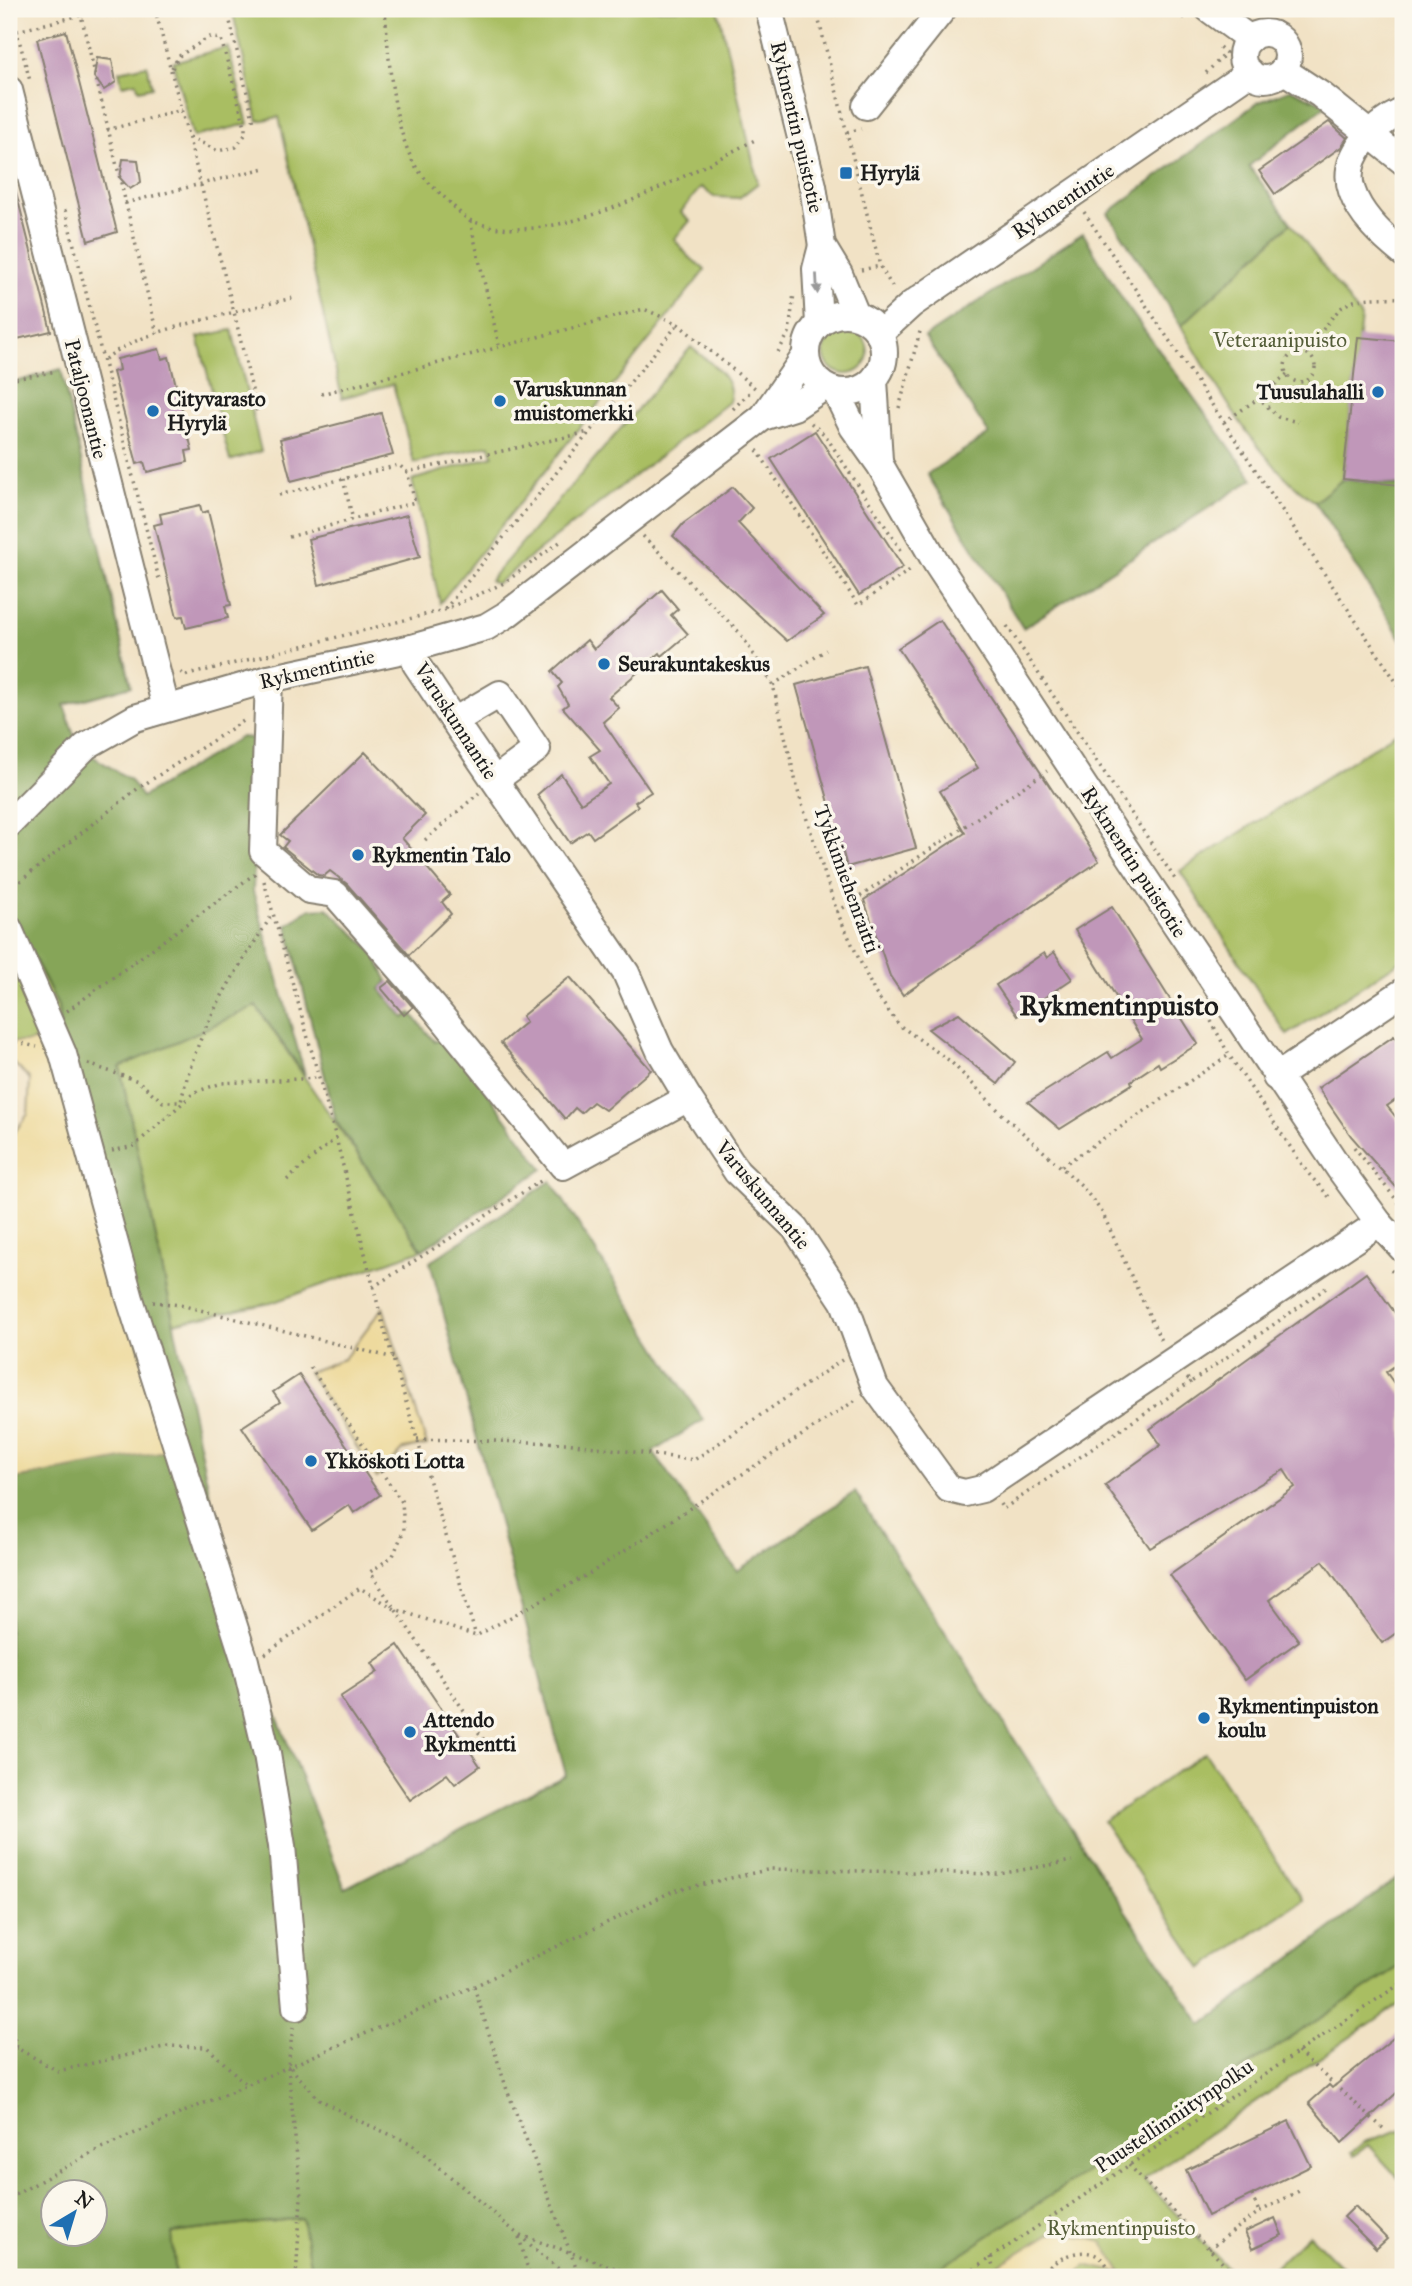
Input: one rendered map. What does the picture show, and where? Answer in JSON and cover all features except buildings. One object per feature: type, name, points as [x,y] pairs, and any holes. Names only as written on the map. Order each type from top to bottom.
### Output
[{"type":"street","name":"Rykmentin puistotie","points":[[769,9],[813,186],[822,246],[839,274],[856,315]]},
{"type":"street","points":[[866,106],[943,9]]},
{"type":"street","points":[[1209,9],[1250,39]]},
{"type":"street","points":[[1266,33],[1282,40],[1288,55],[1283,70],[1278,75],[1263,78],[1250,72],[1243,55],[1250,39],[1266,33]]},
{"type":"street","points":[[1283,70],[1369,132],[1403,161]]},
{"type":"street","name":"Rykmentintie","points":[[879,334],[907,309],[1250,72]]},
{"type":"street","name":"Pataljoonantie","points":[[20,87],[111,503],[166,708]]},
{"type":"street","points":[[1403,111],[1369,132],[1353,159],[1351,190],[1377,231],[1403,253]]},
{"type":"street","name":"Rykmentin puistotie","points":[[819,324],[816,269],[822,246]]},
{"type":"street","points":[[836,315],[856,315],[873,325],[879,334],[884,358],[874,380],[850,392],[830,389],[811,373],[806,355],[811,332],[819,324],[836,315]]},
{"type":"street","name":"Rykmentintie","points":[[9,824],[86,746],[135,718],[269,679],[412,648],[486,627],[506,615],[763,417],[806,355]]},
{"type":"street","name":"Rykmentin puistotie","points":[[874,380],[875,428],[880,466]]},
{"type":"street","name":"Rykmentin puistotie","points":[[830,389],[880,466],[937,564],[1276,1077],[1379,1223],[1403,1249]]},
{"type":"street","name":"Rykmentintie","points":[[763,417],[794,407],[830,389]]},
{"type":"street","name":"Varuskunnantie","points":[[412,648],[416,664],[626,973],[660,1051],[688,1098],[737,1171],[794,1228],[844,1302],[862,1345],[875,1387],[949,1489],[958,1493],[974,1492],[1379,1223]]},
{"type":"street","points":[[269,679],[263,851],[309,890],[335,894],[433,1006],[563,1166],[688,1098]]},
{"type":"street","points":[[454,721],[500,694],[537,750],[495,780]]},
{"type":"street","points":[[9,929],[63,1054],[130,1299],[245,1664],[267,1754],[282,1846],[296,2007]]},
{"type":"street","points":[[1276,1077],[1403,992]]},
{"type":"path","points":[[11,9],[17,31],[20,87]]},
{"type":"path","points":[[17,31],[80,15],[142,9]]},
{"type":"path","points":[[155,9],[257,411]]},
{"type":"path","points":[[227,9],[254,122]]},
{"type":"path","points":[[386,9],[392,89],[413,161],[435,189],[470,221],[508,229],[548,227],[612,209],[757,139]]},
{"type":"path","points":[[816,9],[880,266],[921,327],[902,390],[897,420]]},
{"type":"path","points":[[80,15],[157,334]]},
{"type":"path","points":[[171,70],[179,56],[209,37],[221,39],[245,135],[236,147],[218,151],[188,136]]},
{"type":"path","points":[[107,130],[182,110]]},
{"type":"path","points":[[124,203],[265,168]]},
{"type":"path","points":[[63,205],[161,588]]},
{"type":"path","points":[[1084,212],[1403,692]]},
{"type":"path","points":[[470,221],[499,346]]},
{"type":"path","points":[[773,362],[789,333],[795,284]]},
{"type":"path","points":[[104,359],[115,351],[157,334],[297,297]]},
{"type":"path","points":[[1306,352],[1345,302],[1365,297],[1403,298]]},
{"type":"path","points":[[321,394],[644,309],[678,324],[755,388],[722,418]]},
{"type":"path","points":[[444,610],[678,324]]},
{"type":"path","points":[[1296,352],[1306,352],[1316,363],[1311,378],[1297,382],[1287,374],[1285,367],[1288,358],[1296,352]]},
{"type":"path","points":[[9,380],[66,369]]},
{"type":"path","points":[[1224,422],[1259,398],[1287,374]]},
{"type":"path","points":[[1259,398],[1278,417],[1298,422]]},
{"type":"path","points":[[407,472],[591,432]]},
{"type":"path","points":[[754,445],[858,605],[913,568]]},
{"type":"path","points":[[279,495],[399,466],[407,472],[415,502],[289,537]]},
{"type":"path","points":[[343,479],[353,520]]},
{"type":"path","name":"Tykkimiehenraitti","points":[[639,532],[740,633],[774,685],[799,795],[837,912],[874,993],[899,1025],[950,1061],[1004,1116],[1062,1166],[1102,1212],[1163,1346]]},
{"type":"path","points":[[180,666],[184,676],[444,610],[504,583],[562,541]]},
{"type":"path","points":[[1003,619],[1181,888]]},
{"type":"path","points":[[774,685],[826,650]]},
{"type":"path","points":[[9,890],[137,789],[241,725],[247,717]]},
{"type":"path","points":[[837,912],[1047,771]]},
{"type":"path","points":[[425,840],[495,780]]},
{"type":"path","points":[[51,1022],[262,868],[272,914],[336,1138],[373,1287],[475,1636]]},
{"type":"path","points":[[181,1102],[189,1066],[210,1014],[272,914]]},
{"type":"path","points":[[63,1054],[138,1081],[163,1102],[181,1102]]},
{"type":"path","points":[[1062,1166],[1228,1055]]},
{"type":"path","points":[[93,1156],[134,1146],[195,1092],[222,1083],[319,1079]]},
{"type":"path","points":[[1346,1136],[1403,1208]]},
{"type":"path","points":[[287,1180],[336,1138]]},
{"type":"path","points":[[373,1287],[563,1166]]},
{"type":"path","points":[[130,1299],[180,1305],[394,1358]]},
{"type":"path","points":[[417,1439],[566,1443],[694,1460],[862,1345]]},
{"type":"path","points":[[310,1367],[402,1502],[404,1530],[397,1548],[393,1556],[370,1572],[494,1755]]},
{"type":"path","points":[[245,1664],[360,1588],[395,1609],[475,1636],[589,1574],[875,1387]]},
{"type":"path","points":[[9,2198],[103,2147],[474,1986],[673,1891],[771,1870],[999,1874],[1072,1861]]},
{"type":"path","name":"Puustellinniitynpolku","points":[[962,2277],[1403,1982]]},
{"type":"path","points":[[474,1986],[507,2090],[580,2277]]},
{"type":"path","points":[[296,2007],[288,2065],[301,2198],[296,2277]]},
{"type":"path","points":[[9,2018],[17,2048]]},
{"type":"path","points":[[9,2048],[17,2048],[58,2071],[168,2046],[208,2047],[246,2084]]},
{"type":"path","points":[[1298,2052],[1385,2130]]},
{"type":"path","points":[[288,2065],[320,2099],[357,2120],[412,2144],[568,2277]]},
{"type":"path","points":[[1129,2165],[1236,2277]]},
{"type":"path","points":[[1209,2249],[1259,2212],[1299,2192]]},
{"type":"path","points":[[1252,2195],[1259,2212]]},
{"type":"path","points":[[518,2235],[641,2277]]},
{"type":"path","points":[[518,2235],[530,2277]]},
{"type":"path","points":[[1040,2277],[1057,2258],[1069,2253],[1083,2252],[1097,2257],[1110,2270],[1112,2277]]},
{"type":"path","points":[[990,2257],[996,2277]]},
{"type":"path","points":[[1046,2270],[1062,2277]]},
{"type":"green space","points":[[232,9],[718,9],[758,183],[739,198],[714,197],[701,187],[681,212],[690,221],[674,239],[688,256],[705,270],[440,603],[412,480],[493,456],[490,445],[414,463],[393,384],[342,398],[279,117],[258,121]]},
{"type":"green space","points":[[228,47],[248,124],[193,137],[173,62]]},
{"type":"green space","points":[[147,65],[152,87],[139,90],[136,82],[122,85],[119,71]]},
{"type":"green space","points":[[1291,89],[1326,105],[1249,166],[1291,223],[1181,326],[1108,213],[1257,103]]},
{"type":"green space","name":"Veteraanipuisto","points":[[1291,223],[1361,317],[1343,479],[1315,502],[1294,485],[1256,444],[1224,398],[1181,326]]},
{"type":"green space","points":[[1083,233],[1126,305],[1253,479],[1023,628],[927,474],[989,434],[925,337]]},
{"type":"green space","points":[[232,330],[261,451],[230,461],[198,337]]},
{"type":"green space","points":[[846,330],[855,331],[862,336],[867,343],[867,361],[862,368],[855,373],[846,374],[837,373],[830,368],[825,361],[824,352],[825,343],[830,336],[837,331]]},
{"type":"green space","points":[[691,347],[725,378],[729,385],[729,402],[496,584],[490,580]]},
{"type":"green space","points":[[61,369],[131,686],[64,705],[78,747],[129,779],[142,797],[241,737],[251,738],[260,746],[253,891],[305,1075],[256,1006],[120,1067],[233,1606],[345,1888],[566,1775],[430,1262],[551,1181],[703,1420],[653,1452],[737,1571],[855,1492],[1110,1888],[1202,2025],[1403,1874],[1403,1964],[926,2277],[312,2277],[302,2218],[172,2233],[176,2277],[9,2277],[9,1480],[164,1450],[64,1069],[58,1006],[18,925],[9,928],[9,384]]},
{"type":"green space","points":[[1343,479],[1403,486],[1403,641],[1315,502]]},
{"type":"green space","points":[[1403,728],[1403,959],[1287,1035],[1180,871]]},
{"type":"green space","points":[[327,908],[372,950],[388,981],[380,989],[404,1018],[411,1013],[435,1042],[446,1036],[543,1169],[422,1250],[336,1121],[287,925],[310,909]]},
{"type":"green space","points":[[17,925],[58,1006],[61,1034],[30,1042],[9,1042],[9,928]]},
{"type":"green space","points":[[256,1006],[422,1250],[271,1303],[174,1323],[120,1067]]},
{"type":"green space","points":[[1205,1753],[1303,1900],[1202,1968],[1103,1821]]},
{"type":"green space","points":[[1403,1964],[1403,2001],[1143,2179],[1236,2277],[926,2277]]},
{"type":"green space","points":[[1403,2129],[1403,2183],[1368,2145],[1354,2156],[1351,2153],[1364,2142]]},
{"type":"green space","points":[[303,2218],[312,2277],[176,2277],[171,2233]]},
{"type":"green space","points":[[1309,2234],[1352,2277],[1264,2277]]},
{"type":"sand","points":[[61,1034],[165,1451],[9,1480],[9,1140],[28,1114],[30,1079],[9,1059],[9,1042],[30,1042]]},
{"type":"sand","points":[[383,1307],[427,1445],[404,1449],[377,1478],[308,1372],[344,1359]]},
{"type":"sand","points":[[1064,2232],[1103,2242],[1122,2273],[1085,2265],[1075,2277],[1005,2277],[1000,2264],[1050,2234]]},
{"type":"place","name":"Hyrylä","points":[[846,173]]},
{"type":"place","name":"Tuusulahalli","points":[[1378,392]]},
{"type":"place","name":"Varuskunnan muistomerkki","points":[[500,401]]},
{"type":"place","name":"Cityvarasto Hyrylä","points":[[153,411]]},
{"type":"place","name":"Seurakuntakeskus","points":[[604,664]]},
{"type":"place","name":"Rykmentin Talo","points":[[358,855]]},
{"type":"place","name":"Ykköskoti Lotta","points":[[311,1461]]},
{"type":"place","name":"Rykmentinpuiston koulu","points":[[1204,1718]]},
{"type":"place","name":"Attendo Rykmentti","points":[[410,1732]]},
{"type":"district","name":"Rykmentinpuisto","points":[[1119,1005]]}]
